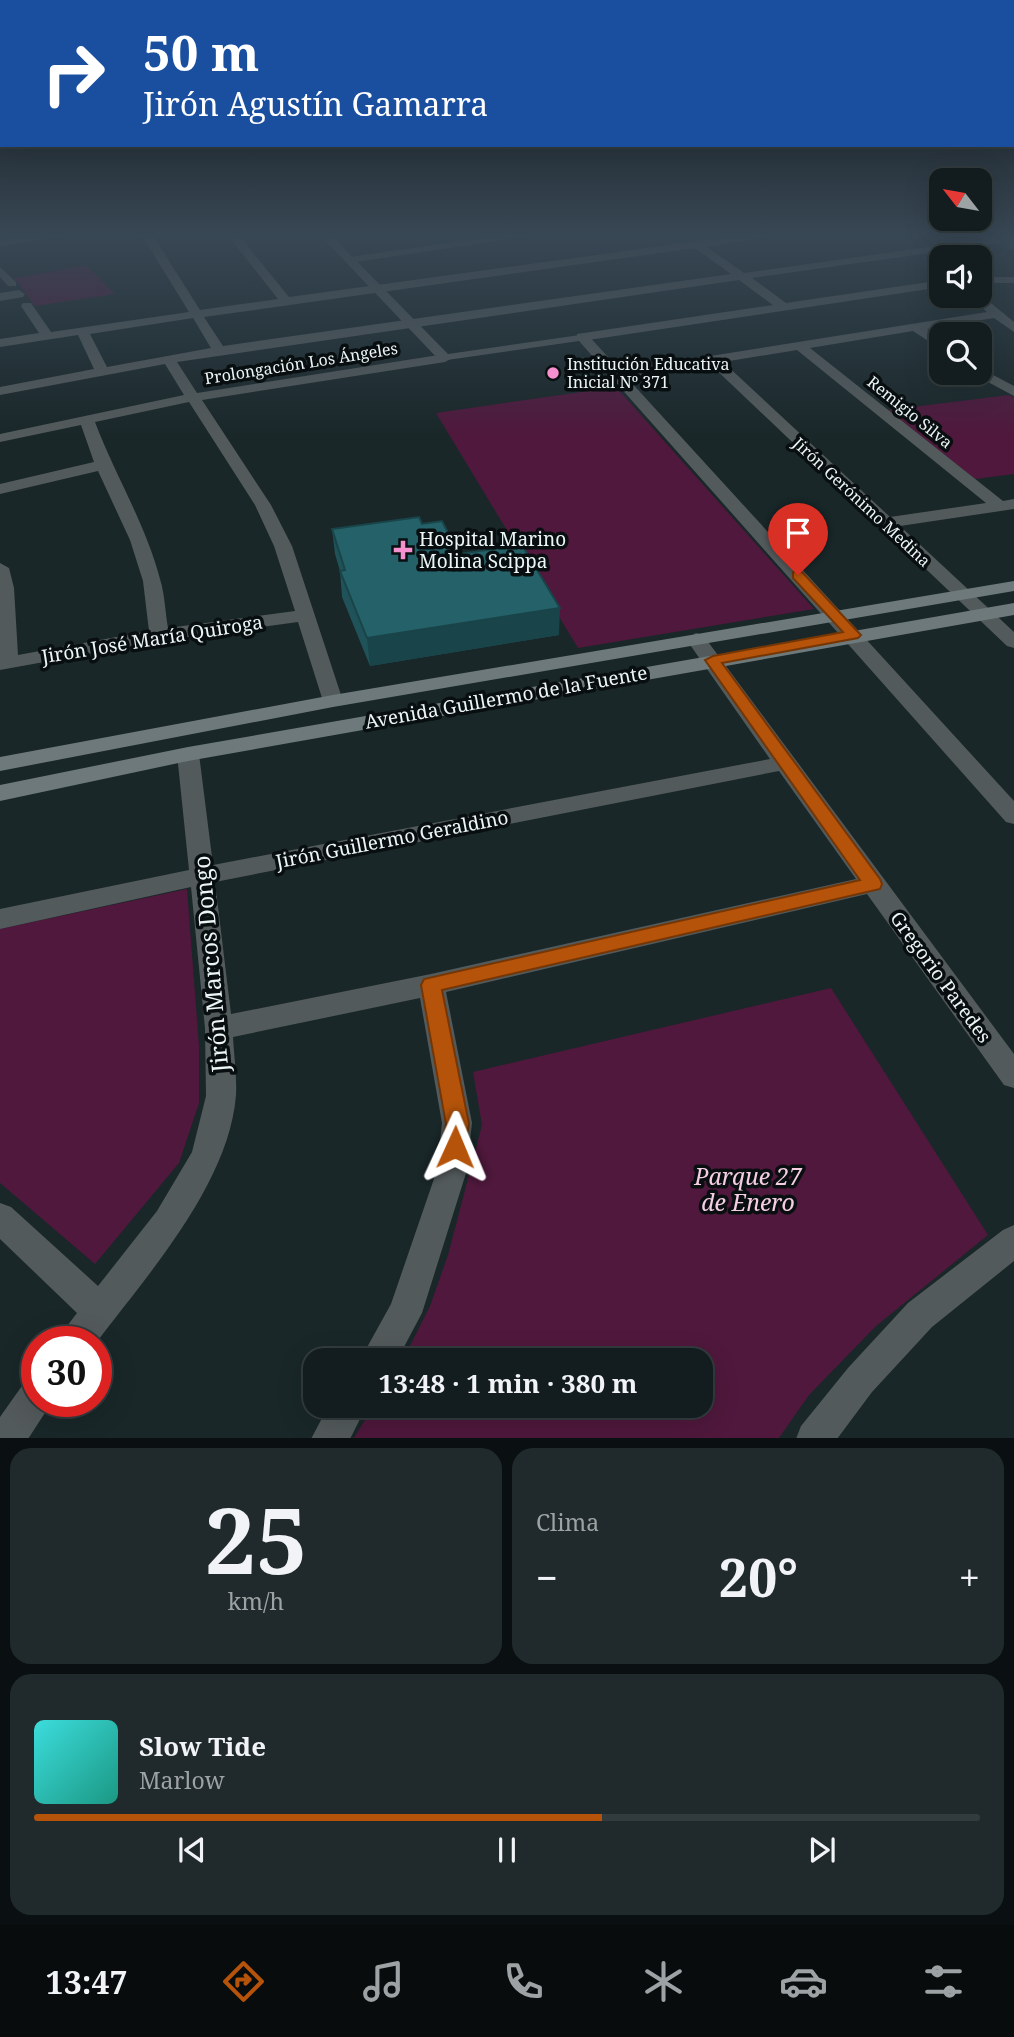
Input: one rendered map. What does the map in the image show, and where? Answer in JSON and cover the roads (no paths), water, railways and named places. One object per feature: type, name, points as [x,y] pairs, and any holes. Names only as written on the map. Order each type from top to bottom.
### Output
[{"type":"main road","name":"Avenida Guillermo de la Fuente","points":[[0,764],[333,701],[1014,586]]},
{"type":"main road","name":"Avenida Guillermo de la Fuente","points":[[0,793],[188,754],[853,635],[1014,609]]},
{"type":"street","points":[[188,301],[219,351]]},
{"type":"street","points":[[0,343],[285,301]]},
{"type":"street","points":[[389,301],[445,358]]},
{"type":"street","points":[[0,391],[168,359],[565,301]]},
{"type":"street","points":[[776,301],[784,307]]},
{"type":"street","name":"Prolongación Los Ángeles","points":[[0,438],[195,397],[823,301]]},
{"type":"street","points":[[27,306],[47,335]]},
{"type":"street","points":[[988,308],[1014,328]]},
{"type":"street","points":[[616,375],[994,314]]},
{"type":"street","points":[[915,326],[929,336]]},
{"type":"street","points":[[82,331],[102,371]]},
{"type":"street","points":[[582,337],[1014,817]]},
{"type":"street","name":"Remigio Silva","points":[[799,345],[1006,505]]},
{"type":"street","points":[[168,359],[263,505],[282,546],[333,701]]},
{"type":"street","name":"Jirón Gerónimo Medina","points":[[712,359],[981,614],[1014,642]]},
{"type":"street","points":[[992,379],[1014,393]]},
{"type":"street","points":[[86,419],[103,466],[139,540],[152,581],[159,635]]},
{"type":"street","points":[[0,489],[103,466]]},
{"type":"street","points":[[885,523],[1006,505]]},
{"type":"street","points":[[0,568],[5,588],[5,663]]},
{"type":"street","name":"Jirón José María Quiroga","points":[[5,663],[159,635],[305,615]]},
{"type":"street","name":"Gregorio Paredes","points":[[696,639],[1014,1076]]},
{"type":"street","name":"Jirón Marcos Dongo","points":[[88,1326],[168,1222],[206,1156],[221,1096],[219,1028],[188,754]]},
{"type":"street","name":"Jirón Guillermo Geraldino","points":[[0,919],[202,876],[784,763]]},
{"type":"street","points":[[219,1028],[431,985],[873,884]]},
{"type":"street","points":[[384,1348],[405,1313],[452,1170],[457,1124],[431,985]]},
{"type":"street","points":[[0,1218],[99,1310]]},
{"type":"street","points":[[814,1438],[860,1380],[920,1315],[1014,1241]]},
{"type":"street","points":[[6,1438],[22,1417]]},
{"type":"street","points":[[329,1438],[341,1418]]},
{"type":"place","name":"Institución Educativa Inicial Nº 371","points":[[553,373]]},
{"type":"place","name":"Hospital Marino Molina Scippa","points":[[403,550]]},
{"type":"park label","name":"Parque 27 de Enero","points":[[748,1189]]}]
